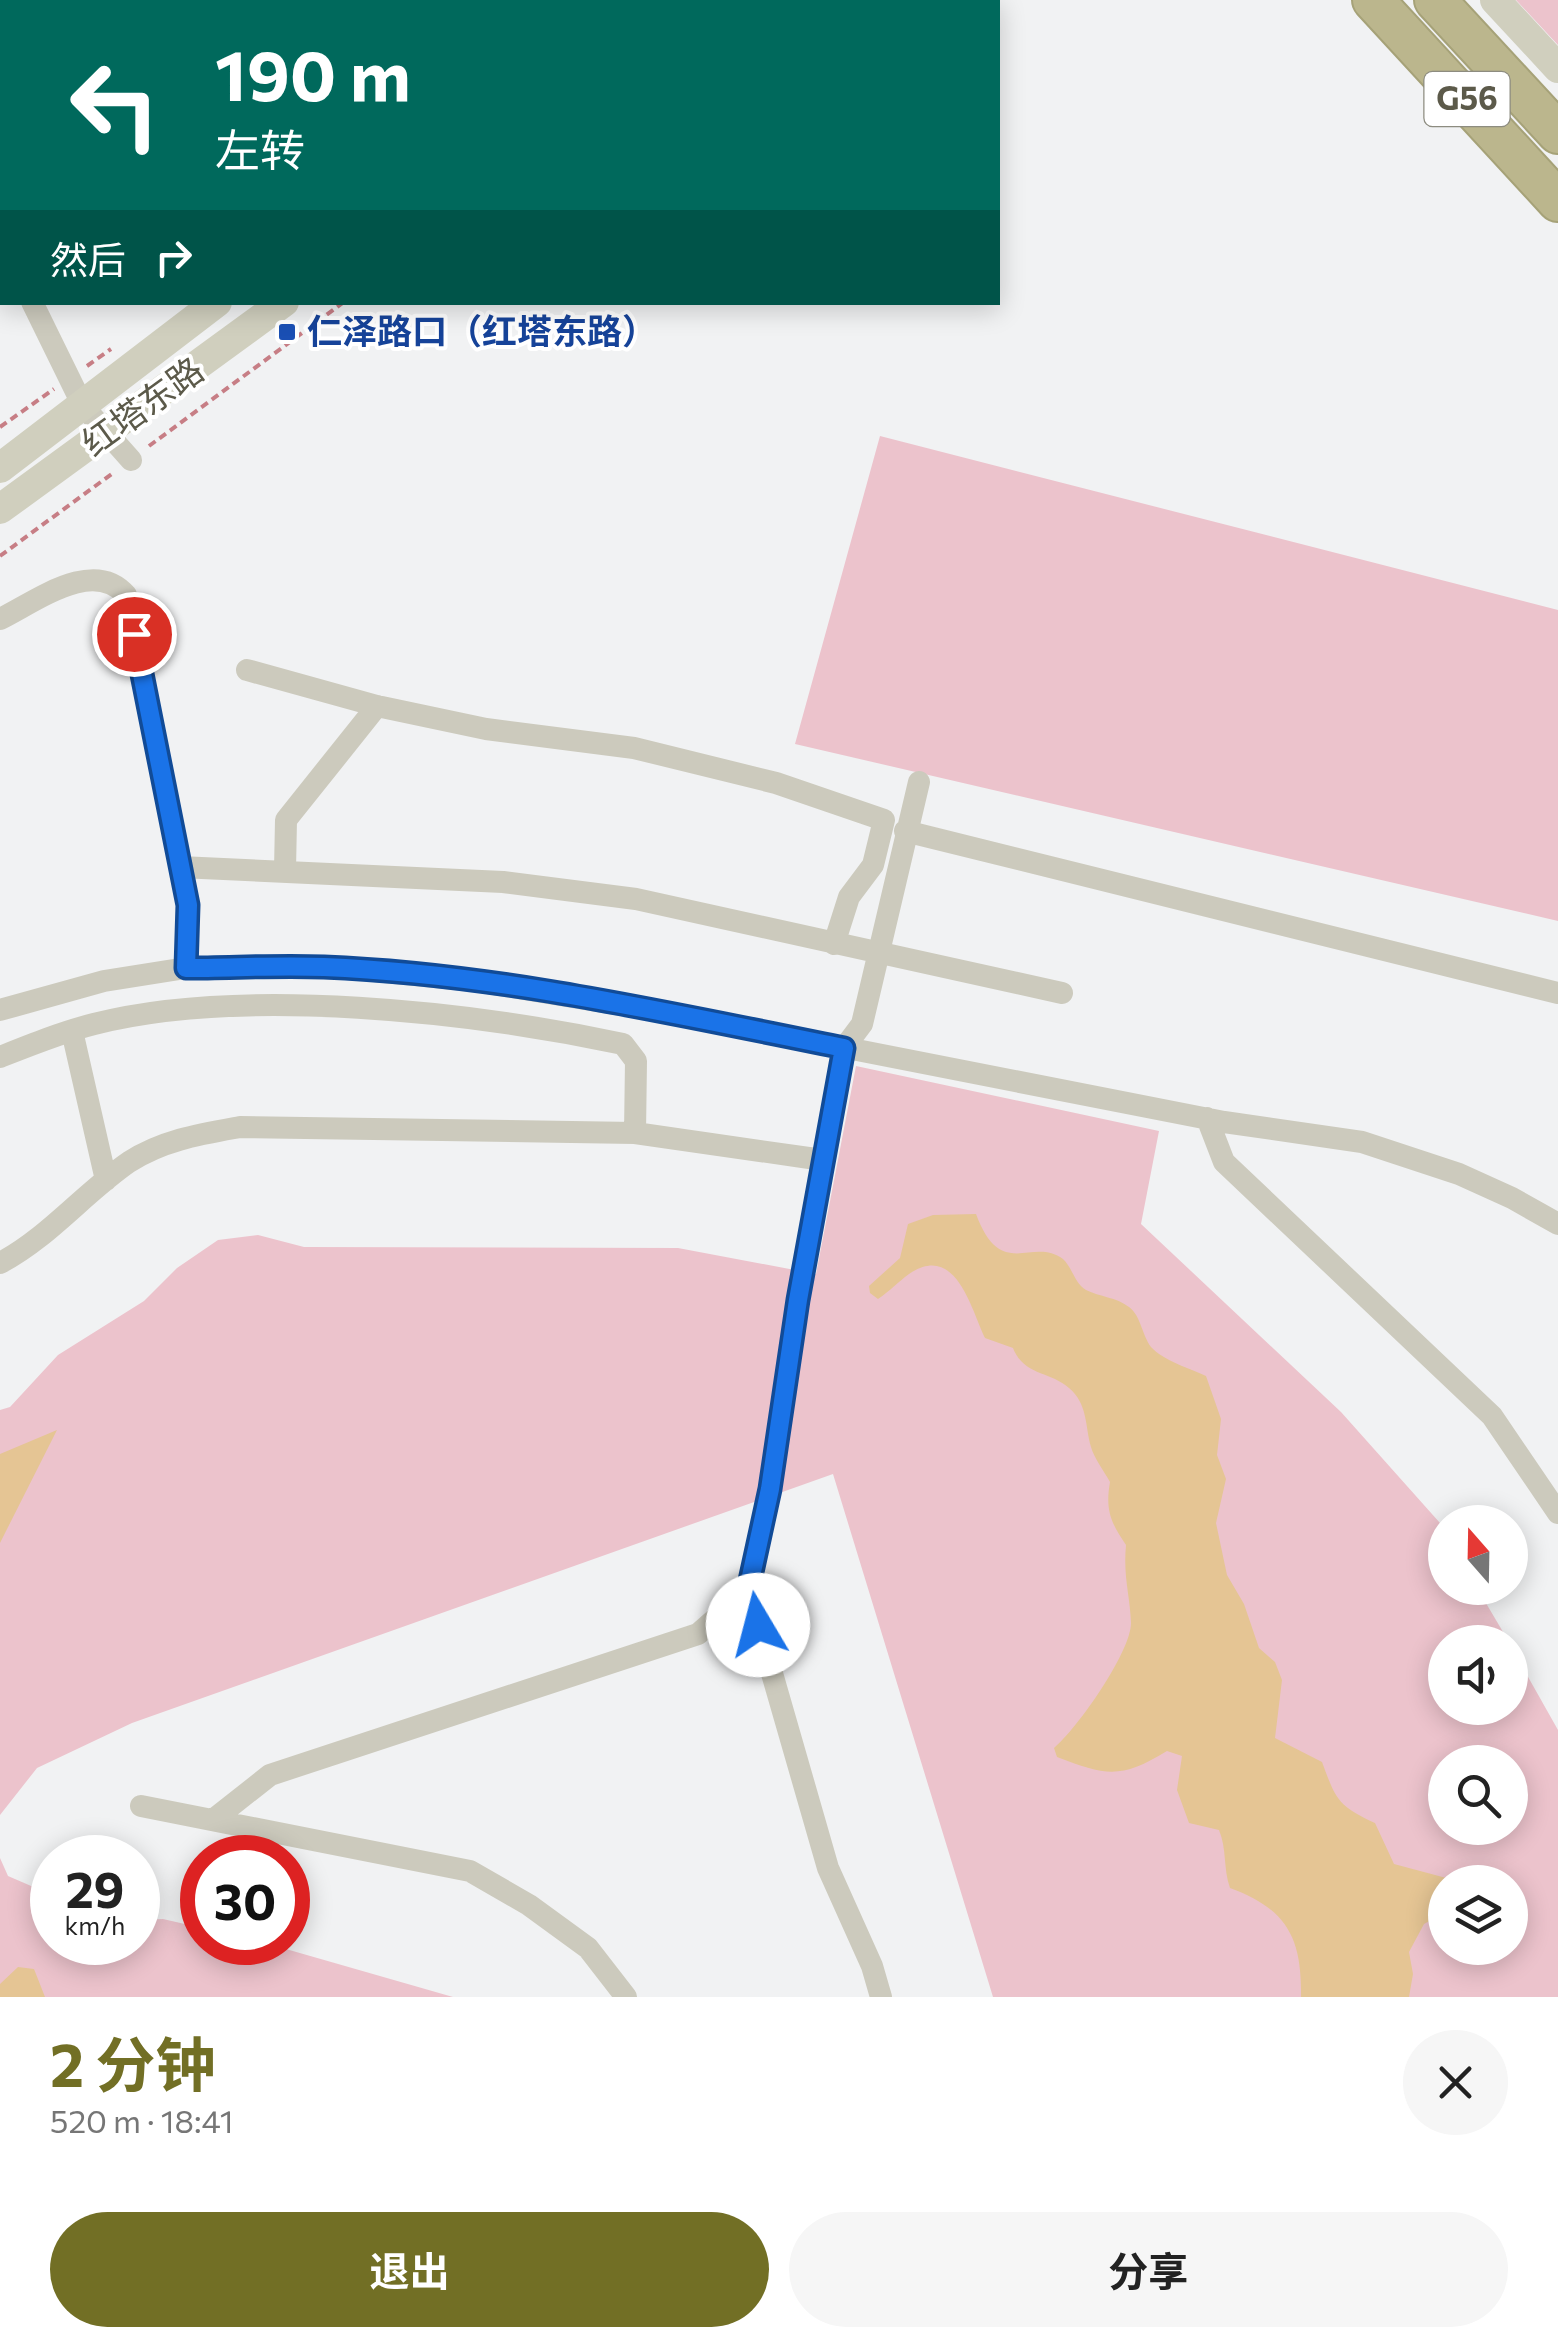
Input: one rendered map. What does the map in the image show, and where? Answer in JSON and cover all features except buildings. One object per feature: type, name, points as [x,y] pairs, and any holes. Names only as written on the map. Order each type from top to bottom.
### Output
[{"type":"highway","name":"G56","points":[[1373,0],[1558,201]]},
{"type":"highway","name":"G56","points":[[1436,0],[1558,133]]},
{"type":"main road","points":[[1495,0],[1558,68]]},
{"type":"main road","name":"红塔东路","points":[[0,468],[213,305]]},
{"type":"main road","name":"红塔东路","points":[[0,509],[280,305]]},
{"type":"street","points":[[33,305],[83,406],[131,460]]},
{"type":"street","points":[[0,620],[72,584],[97,578],[115,583],[126,595],[188,905],[186,968]]},
{"type":"street","points":[[247,670],[377,706],[486,729],[634,748],[776,783],[884,820],[873,865],[850,897],[834,944]]},
{"type":"street","points":[[285,870],[286,820],[377,706]]},
{"type":"street","points":[[882,1997],[828,1868],[748,1590],[770,1489],[798,1300],[844,1048],[862,1024],[918,782]]},
{"type":"street","points":[[905,831],[1558,993]]},
{"type":"street","points":[[180,867],[503,882],[636,899],[1062,993]]},
{"type":"street","points":[[0,1010],[104,981],[186,968],[324,966],[475,980],[658,1010],[1207,1118],[1362,1142],[1459,1174],[1558,1224]]},
{"type":"street","points":[[0,1056],[94,1024],[203,1007],[356,1008],[556,1030],[624,1044],[636,1061],[634,1133]]},
{"type":"street","points":[[72,1031],[106,1180]]},
{"type":"street","points":[[1207,1118],[1224,1162],[1492,1416],[1558,1513]]},
{"type":"street","points":[[0,1263],[21,1252],[132,1160],[180,1138],[240,1127],[634,1133],[823,1160]]},
{"type":"street","points":[[213,1820],[270,1774],[698,1634],[748,1590]]},
{"type":"street","points":[[141,1806],[470,1871],[529,1905],[588,1948],[626,1997]]},
{"type":"path","points":[[0,556],[340,305]]},
{"type":"shaded area","points":[[1516,0],[1558,0],[1558,45]]},
{"type":"shaded area","points":[[880,436],[1558,610],[1558,921],[795,744]]},
{"type":"shaded area","points":[[856,1066],[1159,1131],[1141,1224],[1341,1412],[1428,1510],[1428,1605],[1487,1605],[1499,1625],[1428,1625],[1428,1725],[1528,1725],[1528,1677],[1558,1730],[1558,1997],[993,1997],[833,1474],[132,1723],[37,1768],[0,1815],[0,1410],[10,1407],[58,1355],[144,1301],[177,1268],[218,1240],[258,1235],[304,1247],[678,1248],[816,1274]]},
{"type":"shaded area","points":[[976,1214],[986,1235],[1006,1252],[1051,1253],[1063,1259],[1082,1287],[1119,1301],[1133,1311],[1156,1352],[1206,1376],[1221,1419],[1217,1455],[1226,1479],[1216,1523],[1227,1575],[1244,1604],[1259,1648],[1275,1662],[1282,1680],[1275,1738],[1322,1762],[1340,1800],[1375,1823],[1394,1864],[1428,1873],[1428,1922],[1409,1952],[1413,1974],[1409,1997],[1301,1997],[1298,1958],[1287,1928],[1265,1906],[1230,1888],[1219,1830],[1189,1823],[1177,1790],[1182,1756],[1167,1751],[1114,1772],[1057,1757],[1054,1748],[1101,1689],[1129,1636],[1126,1545],[1110,1516],[1110,1482],[1092,1451],[1083,1408],[1075,1394],[1024,1364],[1013,1348],[985,1338],[959,1283],[939,1266],[925,1266],[909,1274],[878,1299],[870,1293],[869,1286],[900,1258],[908,1224],[933,1215]]},
{"type":"shaded area","points":[[57,1430],[0,1543],[0,1454]]},
{"type":"shaded area","points":[[0,1858],[8,1876],[30,1886],[30,1965],[160,1965],[163,1919],[180,1923],[180,1965],[310,1965],[310,1956],[453,1997],[0,1997]]},
{"type":"shaded area","points":[[18,1967],[34,1969],[45,1997],[0,1997],[0,1984]]},
{"type":"place","name":"仁泽路口（红塔东路）","points":[[287,332]]},
{"type":"route","points":[[134,634],[188,905],[186,968],[324,966],[475,980],[658,1010],[844,1048],[798,1300],[770,1489],[748,1590],[758,1625]]}]
